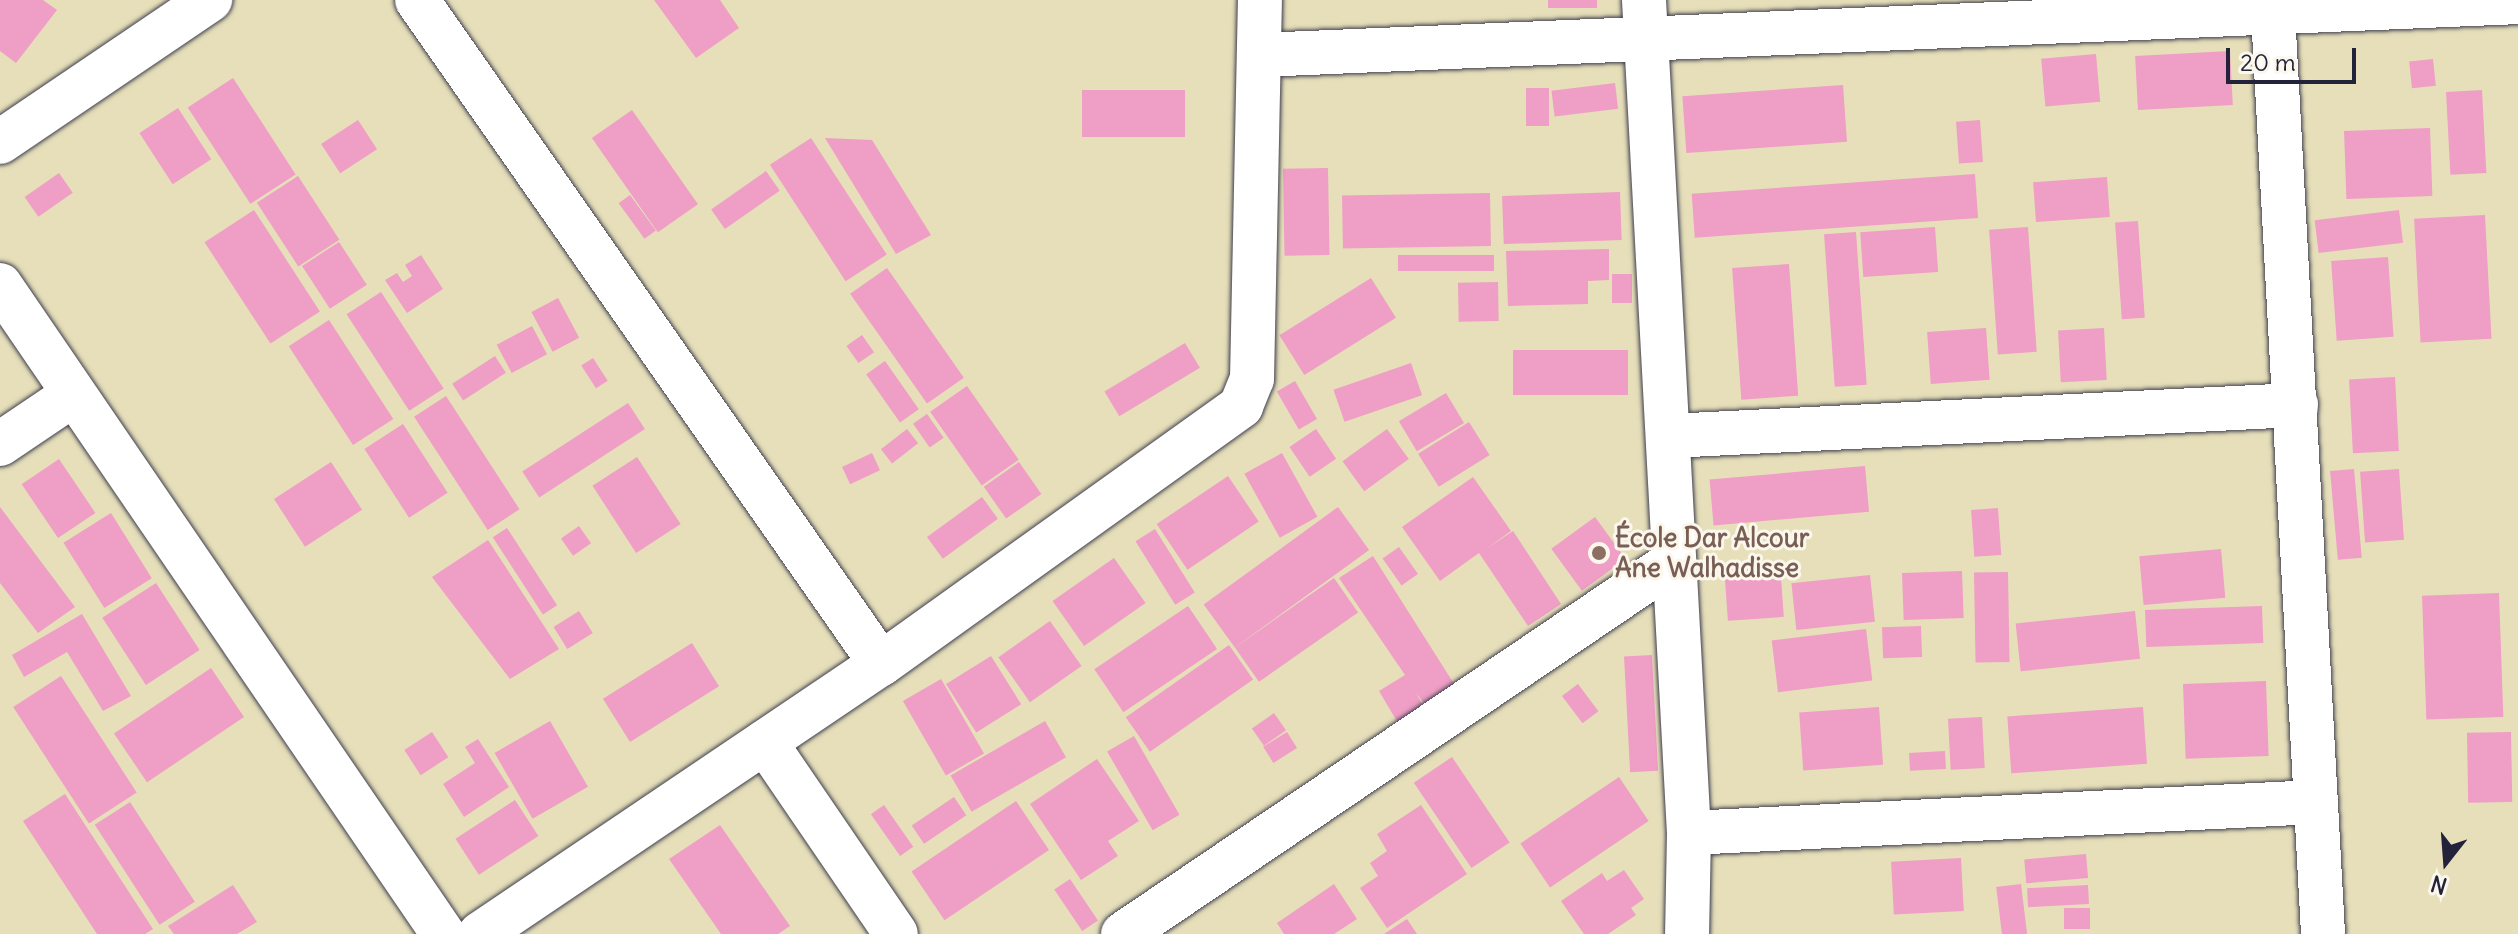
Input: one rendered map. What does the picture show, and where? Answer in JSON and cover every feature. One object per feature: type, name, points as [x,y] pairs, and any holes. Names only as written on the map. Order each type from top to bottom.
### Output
[{"type":"street","points":[[0,142],[210,0]]},
{"type":"street","points":[[417,0],[881,664]]},
{"type":"street","points":[[480,934],[881,664],[1241,406],[1252,379],[1260,0]]},
{"type":"street","points":[[1644,0],[1669,436],[1670,564],[1689,833],[1687,934]]},
{"type":"street","points":[[1260,55],[1646,44],[2518,2]]},
{"type":"street","points":[[2273,13],[2323,934]]},
{"type":"street","points":[[0,285],[443,934]]},
{"type":"street","points":[[0,444],[74,394]]},
{"type":"street","points":[[1669,436],[2296,405]]},
{"type":"street","points":[[1123,934],[1670,564]]},
{"type":"street","points":[[765,742],[896,934]]},
{"type":"street","points":[[1689,833],[2316,802]]},
{"type":"building","points":[[0,0],[43,0],[57,10],[16,63],[0,51]]},
{"type":"building","points":[[654,0],[720,0],[739,28],[696,58]]},
{"type":"building","points":[[1548,0],[1597,0],[1597,8],[1548,8]]},
{"type":"building","points":[[2230,51],[2233,105],[2138,110],[2135,56]]},
{"type":"building","points":[[2096,54],[2100,102],[2045,107],[2041,59]]},
{"type":"building","points":[[2433,59],[2436,86],[2412,88],[2409,62]]},
{"type":"building","points":[[233,78],[296,174],[250,204],[188,107]]},
{"type":"building","points":[[1615,83],[1618,109],[1555,117],[1551,91]]},
{"type":"building","points":[[1843,85],[1847,142],[1686,153],[1682,96]]},
{"type":"building","points":[[1526,88],[1549,88],[1549,126],[1526,126]]},
{"type":"building","points":[[1082,90],[1185,90],[1185,137],[1082,137]]},
{"type":"building","points":[[2482,90],[2486,173],[2450,175],[2446,92]]},
{"type":"building","points":[[178,108],[211,159],[173,184],[139,133]]},
{"type":"building","points":[[632,110],[698,204],[658,232],[592,138]]},
{"type":"building","points":[[358,120],[377,149],[340,173],[321,144]]},
{"type":"building","points":[[1980,120],[1983,162],[1959,164],[1956,122]]},
{"type":"building","points":[[2430,128],[2432,196],[2346,199],[2344,131]]},
{"type":"building","points":[[811,138],[887,255],[846,281],[770,165]]},
{"type":"building","points":[[825,138],[872,140],[931,235],[896,254]]},
{"type":"building","points":[[1328,168],[1330,255],[1285,256],[1283,169]]},
{"type":"building","points":[[766,171],[780,191],[725,229],[711,209]]},
{"type":"building","points":[[59,173],[73,193],[38,217],[25,197]]},
{"type":"building","points":[[1975,174],[1978,218],[1695,238],[1692,194]]},
{"type":"building","points":[[298,176],[339,240],[298,266],[257,203]]},
{"type":"building","points":[[2107,177],[2110,217],[2036,222],[2033,182]]},
{"type":"building","points":[[1620,192],[1622,240],[1504,244],[1502,196]]},
{"type":"building","points":[[1490,193],[1491,246],[1343,249],[1342,196]]},
{"type":"building","points":[[630,195],[656,231],[645,239],[619,203]]},
{"type":"building","points":[[254,210],[320,311],[270,344],[205,242]]},
{"type":"building","points":[[2399,210],[2403,243],[2319,253],[2315,220]]},
{"type":"building","points":[[2485,215],[2491,339],[2421,343],[2414,219]]},
{"type":"building","points":[[2138,221],[2145,318],[2122,319],[2115,223]]},
{"type":"building","points":[[1935,227],[1938,272],[1863,277],[1860,232]]},
{"type":"building","points":[[2028,227],[2037,352],[1998,354],[1989,230]]},
{"type":"building","points":[[1856,232],[1867,385],[1835,387],[1824,234]]},
{"type":"building","points":[[339,242],[367,285],[330,309],[302,266]]},
{"type":"building","points":[[1609,249],[1609,280],[1588,281],[1588,304],[1508,306],[1506,251]]},
{"type":"building","points":[[421,255],[443,289],[407,313],[385,280],[397,273],[403,282],[412,276],[405,265]]},
{"type":"building","points":[[1398,255],[1494,255],[1494,271],[1398,271]]},
{"type":"building","points":[[2388,257],[2394,337],[2337,341],[2331,261]]},
{"type":"building","points":[[1789,264],[1798,396],[1741,400],[1732,268]]},
{"type":"building","points":[[887,268],[964,378],[927,404],[850,294]]},
{"type":"building","points":[[1612,274],[1632,274],[1632,303],[1612,303]]},
{"type":"building","points":[[1371,278],[1396,318],[1304,375],[1279,335]]},
{"type":"building","points":[[1498,282],[1499,321],[1459,322],[1458,283]]},
{"type":"building","points":[[381,292],[444,388],[409,411],[347,314]]},
{"type":"building","points":[[558,298],[579,338],[553,352],[532,312]]},
{"type":"building","points":[[329,320],[393,419],[353,445],[289,346]]},
{"type":"building","points":[[532,326],[547,354],[512,373],[497,345]]},
{"type":"building","points":[[1986,328],[1990,380],[1931,384],[1927,332]]},
{"type":"building","points":[[2104,328],[2107,380],[2061,382],[2058,330]]},
{"type":"building","points":[[862,335],[874,352],[858,363],[846,346]]},
{"type":"building","points":[[1185,343],[1200,368],[1119,416],[1104,391]]},
{"type":"building","points":[[1513,350],[1628,350],[1628,395],[1513,395]]},
{"type":"building","points":[[495,356],[506,373],[463,401],[452,384]]},
{"type":"building","points":[[593,358],[608,381],[596,388],[581,366]]},
{"type":"building","points":[[885,361],[919,409],[900,423],[866,374]]},
{"type":"building","points":[[1411,363],[1422,395],[1345,422],[1333,390]]},
{"type":"building","points":[[2395,377],[2399,451],[2353,453],[2349,379]]},
{"type":"building","points":[[1295,381],[1317,419],[1299,430],[1277,392]]},
{"type":"building","points":[[967,386],[1019,460],[982,486],[930,412]]},
{"type":"building","points":[[1446,393],[1464,423],[1417,451],[1399,421]]},
{"type":"building","points":[[446,396],[520,509],[488,530],[414,417]]},
{"type":"building","points":[[628,403],[645,429],[539,498],[522,472]]},
{"type":"building","points":[[927,414],[944,438],[930,448],[913,424]]},
{"type":"building","points":[[1469,422],[1490,455],[1439,487],[1418,454]]},
{"type":"building","points":[[403,424],[448,493],[409,518],[364,449]]},
{"type":"building","points":[[907,429],[918,443],[892,464],[881,449]]},
{"type":"building","points":[[1316,429],[1336,459],[1310,477],[1289,447]]},
{"type":"building","points":[[1387,429],[1409,459],[1364,491],[1343,461]]},
{"type":"building","points":[[872,453],[880,470],[850,484],[842,467]]},
{"type":"building","points":[[1282,453],[1317,517],[1280,538],[1244,474]]},
{"type":"building","points":[[637,457],[681,524],[636,553],[593,486]]},
{"type":"building","points":[[59,459],[95,513],[58,538],[22,484]]},
{"type":"building","points":[[331,462],[362,510],[305,547],[274,499]]},
{"type":"building","points":[[1019,462],[1041,494],[1006,519],[984,487]]},
{"type":"building","points":[[1865,466],[1869,512],[1714,525],[1710,480]]},
{"type":"building","points":[[2354,469],[2362,558],[2338,560],[2330,471]]},
{"type":"building","points":[[2399,469],[2404,540],[2365,543],[2360,472]]},
{"type":"building","points":[[1228,476],[1259,522],[1187,570],[1157,524]]},
{"type":"building","points":[[1473,477],[1511,531],[1486,549],[1513,531],[1561,604],[1528,626],[1479,553],[1440,581],[1402,527]]},
{"type":"building","points":[[982,497],[998,519],[943,559],[927,537]]},
{"type":"building","points":[[0,507],[75,607],[38,633],[0,583]]},
{"type":"building","points":[[1338,507],[1369,550],[1235,647],[1204,605]]},
{"type":"building","points":[[1998,508],[2001,555],[1974,557],[1971,510]]},
{"type":"building","points":[[111,513],[152,578],[104,608],[64,543]]},
{"type":"building","points":[[1595,517],[1626,559],[1582,591],[1551,549]]},
{"type":"building","points":[[579,526],[591,543],[573,556],[561,539]]},
{"type":"building","points":[[507,528],[557,605],[543,614],[493,537]]},
{"type":"building","points":[[1155,529],[1195,593],[1175,605],[1135,541]]},
{"type":"building","points":[[488,540],[559,649],[510,679],[432,577]]},
{"type":"building","points":[[1399,547],[1418,574],[1402,586],[1383,558]]},
{"type":"building","points":[[2221,549],[2225,598],[2144,605],[2139,556]]},
{"type":"building","points":[[1373,556],[1456,687],[1426,706],[1416,693],[1424,707],[1398,723],[1379,691],[1405,675],[1339,578]]},
{"type":"building","points":[[1114,558],[1146,603],[1084,646],[1053,601]]},
{"type":"building","points":[[1780,563],[1784,617],[1728,621],[1724,567]]},
{"type":"building","points":[[1962,571],[1964,618],[1904,620],[1902,573]]},
{"type":"building","points":[[2008,572],[2010,662],[1976,663],[1974,573]]},
{"type":"building","points":[[1870,575],[1875,622],[1796,630],[1791,583]]},
{"type":"building","points":[[1334,578],[1358,612],[1259,682],[1235,647]]},
{"type":"building","points":[[156,583],[200,650],[146,685],[102,618]]},
{"type":"building","points":[[2499,593],[2503,717],[2426,720],[2422,596]]},
{"type":"building","points":[[1188,606],[1217,649],[1123,712],[1094,669]]},
{"type":"building","points":[[2262,606],[2263,643],[2146,647],[2145,610]]},
{"type":"building","points":[[579,611],[593,633],[567,649],[554,627]]},
{"type":"building","points":[[2135,611],[2140,659],[2021,671],[2016,624]]},
{"type":"building","points":[[82,614],[131,696],[103,711],[67,652],[24,677],[12,655]]},
{"type":"building","points":[[1050,621],[1082,666],[1030,702],[998,657]]},
{"type":"building","points":[[1921,626],[1922,657],[1883,658],[1882,627]]},
{"type":"building","points":[[1866,629],[1872,681],[1778,692],[1772,641]]},
{"type":"building","points":[[692,643],[719,686],[630,742],[603,699]]},
{"type":"building","points":[[1229,645],[1253,679],[1150,752],[1126,717]]},
{"type":"building","points":[[1652,655],[1658,771],[1630,772],[1624,656]]},
{"type":"building","points":[[991,656],[1021,704],[976,732],[946,684]]},
{"type":"building","points":[[211,668],[244,717],[147,782],[114,733]]},
{"type":"building","points":[[61,676],[137,793],[89,824],[13,707]]},
{"type":"building","points":[[941,679],[984,753],[946,775],[903,701]]},
{"type":"building","points":[[2266,681],[2269,756],[2186,759],[2183,684]]},
{"type":"building","points":[[1578,684],[1598,711],[1582,723],[1562,696]]},
{"type":"building","points":[[1879,707],[1883,765],[1803,770],[1799,713]]},
{"type":"building","points":[[2143,707],[2147,764],[2011,773],[2007,716]]},
{"type":"building","points":[[1274,713],[1286,730],[1264,746],[1252,728]]},
{"type":"building","points":[[1982,717],[1985,768],[1951,770],[1948,719]]},
{"type":"building","points":[[550,721],[588,787],[533,819],[495,753]]},
{"type":"building","points":[[1045,721],[1066,757],[972,812],[951,776]]},
{"type":"building","points":[[432,732],[448,757],[421,775],[404,750]]},
{"type":"building","points":[[1287,732],[1297,748],[1273,763],[1263,747]]},
{"type":"building","points":[[2511,732],[2512,802],[2468,803],[2467,733]]},
{"type":"building","points":[[1134,736],[1180,815],[1153,830],[1107,752]]},
{"type":"building","points":[[478,739],[509,787],[464,817],[443,784],[475,763],[465,747]]},
{"type":"building","points":[[1945,751],[1946,769],[1910,771],[1909,753]]},
{"type":"building","points":[[1452,757],[1510,842],[1471,868],[1414,783]]},
{"type":"building","points":[[1097,759],[1139,821],[1108,841],[1118,856],[1081,880],[1030,804]]},
{"type":"building","points":[[1619,777],[1649,821],[1550,887],[1520,844]]},
{"type":"building","points":[[65,794],[153,929],[145,934],[97,934],[23,821]]},
{"type":"building","points":[[954,797],[966,815],[924,844],[912,826]]},
{"type":"building","points":[[515,800],[538,836],[479,875],[455,839]]},
{"type":"building","points":[[1016,801],[1049,850],[945,920],[912,871]]},
{"type":"building","points":[[130,802],[195,902],[160,925],[95,825]]},
{"type":"building","points":[[884,805],[913,847],[900,856],[871,814]]},
{"type":"building","points":[[1421,805],[1467,874],[1387,928],[1360,888],[1378,876],[1370,863],[1387,851],[1377,834]]},
{"type":"building","points":[[720,825],[790,926],[778,934],[721,934],[669,859]]},
{"type":"building","points":[[2086,854],[2088,878],[2026,883],[2024,859]]},
{"type":"building","points":[[1961,858],[1964,911],[1894,915],[1891,862]]},
{"type":"building","points":[[1624,870],[1644,899],[1631,908],[1636,915],[1608,934],[1584,934],[1561,901],[1602,873],[1607,881]]},
{"type":"building","points":[[1070,879],[1098,920],[1082,931],[1054,890]]},
{"type":"building","points":[[1334,884],[1357,919],[1334,934],[1284,934],[1277,923]]},
{"type":"building","points":[[2021,884],[2027,934],[2002,934],[1996,887]]},
{"type":"building","points":[[233,885],[257,922],[237,934],[174,934],[168,926]]},
{"type":"building","points":[[2088,885],[2089,904],[2028,907],[2027,888]]},
{"type":"building","points":[[2064,908],[2090,908],[2090,929],[2064,929]]},
{"type":"building","points":[[1407,919],[1417,934],[1384,934]]},
{"type":"place","name":"École Dar Alcour Ane Walhadisse","points":[[1599,553]]}]
